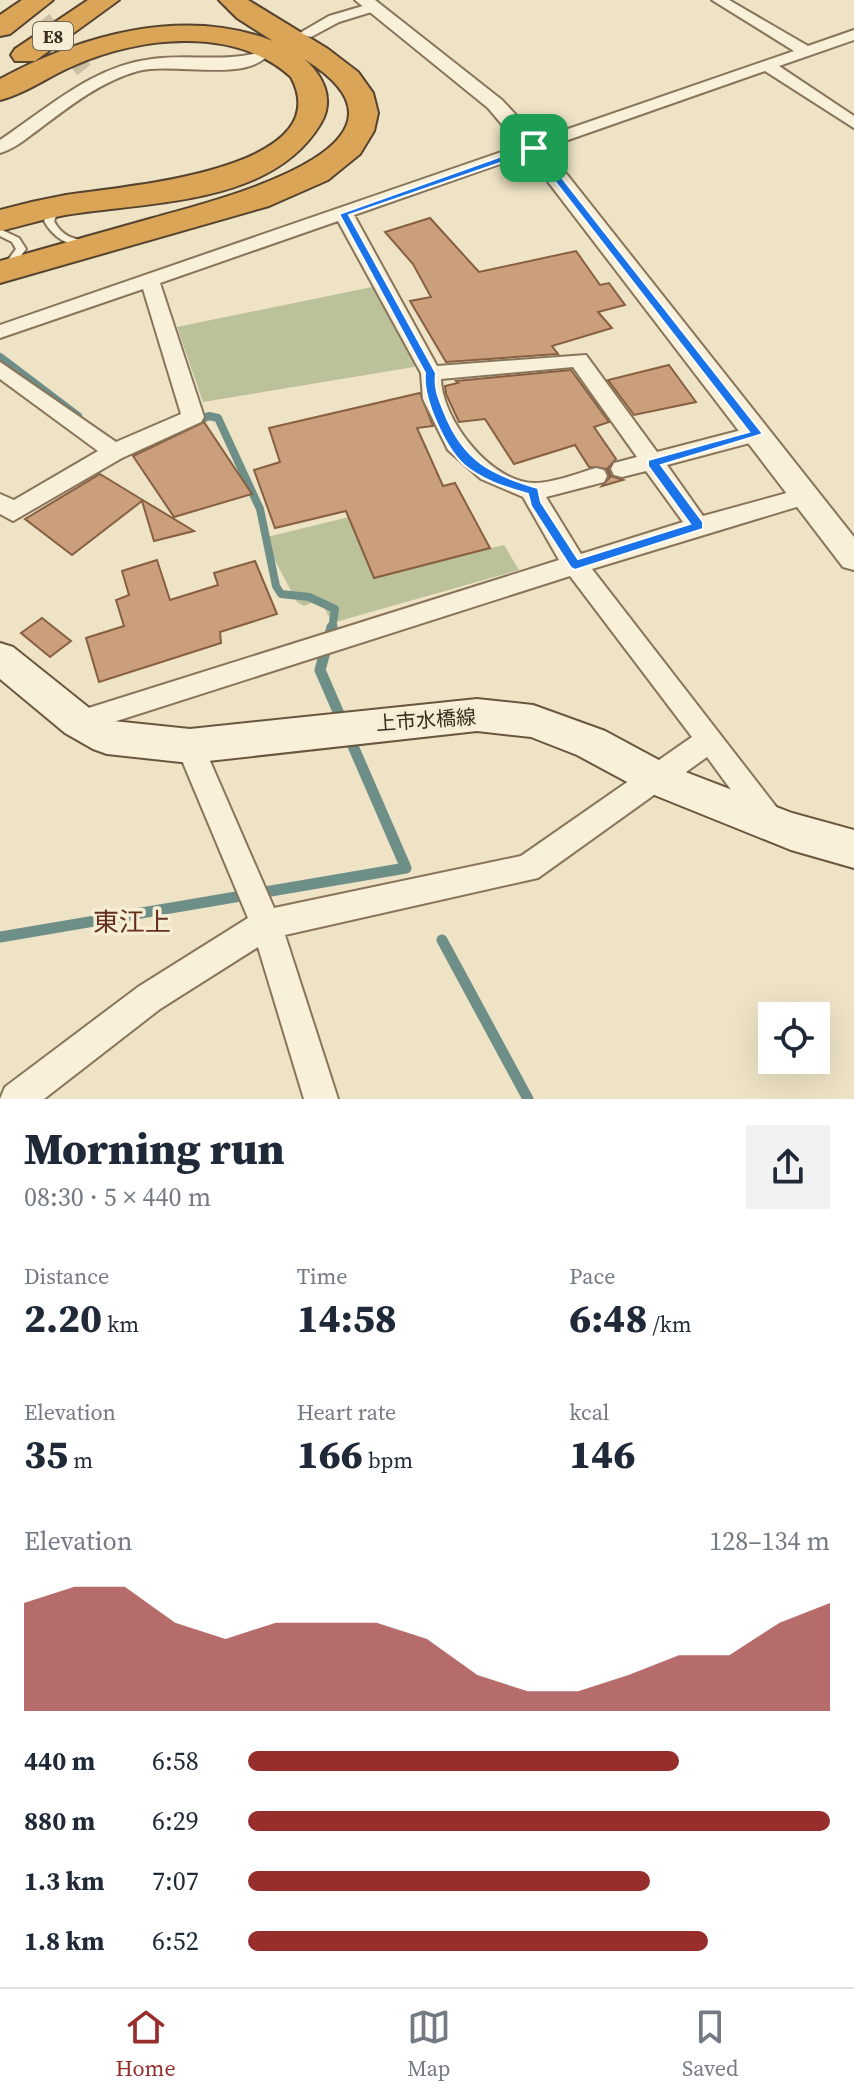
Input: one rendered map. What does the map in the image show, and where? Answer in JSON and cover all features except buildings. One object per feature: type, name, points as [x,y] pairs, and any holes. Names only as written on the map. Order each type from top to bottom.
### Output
[{"type":"highway","points":[[0,28],[40,0]]},
{"type":"highway","name":"E8","points":[[0,46],[71,0]]},
{"type":"highway","name":"E8","points":[[0,71],[106,0]]},
{"type":"highway","points":[[2,272],[234,206],[298,181],[334,161],[358,133],[363,107],[349,79],[256,21],[232,0]]},
{"type":"highway","points":[[0,91],[83,51],[134,38],[181,34],[226,37],[266,47],[287,58],[310,83],[314,108],[308,124],[290,144],[262,163],[193,185],[75,201],[0,221]]},
{"type":"main road","name":"上市水橋線","points":[[0,658],[79,722],[107,737],[190,746],[477,715],[533,721],[591,743],[656,778],[772,824],[854,849]]},
{"type":"street","points":[[719,0],[805,51]]},
{"type":"street","points":[[306,34],[368,4],[495,104],[534,148],[854,559]]},
{"type":"street","points":[[0,332],[854,35]]},
{"type":"street","points":[[0,148],[88,77],[176,60],[231,65],[257,58]]},
{"type":"street","points":[[766,65],[854,123]]},
{"type":"street","points":[[344,214],[431,373],[429,387],[444,427],[466,460],[498,481],[534,492],[596,476]]},
{"type":"street","points":[[0,502],[13,512],[114,452],[193,417],[150,281]]},
{"type":"street","points":[[431,373],[579,360],[698,526]]},
{"type":"street","points":[[0,369],[114,452]]},
{"type":"street","points":[[622,469],[757,434]]},
{"type":"street","points":[[534,492],[535,503],[575,565],[772,824]]},
{"type":"street","points":[[79,722],[698,526],[805,496]]},
{"type":"street","points":[[17,1099],[149,998],[266,924],[528,868],[710,740]]},
{"type":"street","points":[[190,746],[266,924],[321,1099]]},
{"type":"lane","points":[[75,201],[53,212],[49,221],[52,229],[63,239],[84,244],[106,242]]},
{"type":"lane","points":[[0,232],[16,240],[21,249],[2,272]]},
{"type":"green space","points":[[377,286],[420,366],[203,402],[177,327]]},
{"type":"green space","points":[[349,517],[374,578],[504,545],[519,570],[332,623],[320,599],[304,606],[297,602],[263,538]]},
{"type":"waterway","points":[[0,357],[78,416]]},
{"type":"waterway","points":[[193,423],[209,416],[218,418],[260,509],[276,586],[281,594],[309,597],[335,609],[332,629]]},
{"type":"waterway","points":[[0,937],[406,868],[320,670],[332,627]]},
{"type":"waterway","points":[[442,940],[528,1099]]},
{"type":"tunnel","points":[[27,0],[84,70]]},
{"type":"district","name":"東江上","points":[[132,922]]},
{"type":"route","points":[[534,148],[757,434],[653,463],[698,526],[575,565],[535,503],[534,492],[498,481],[466,460],[444,427],[429,387],[431,373],[344,214],[534,148]]}]
